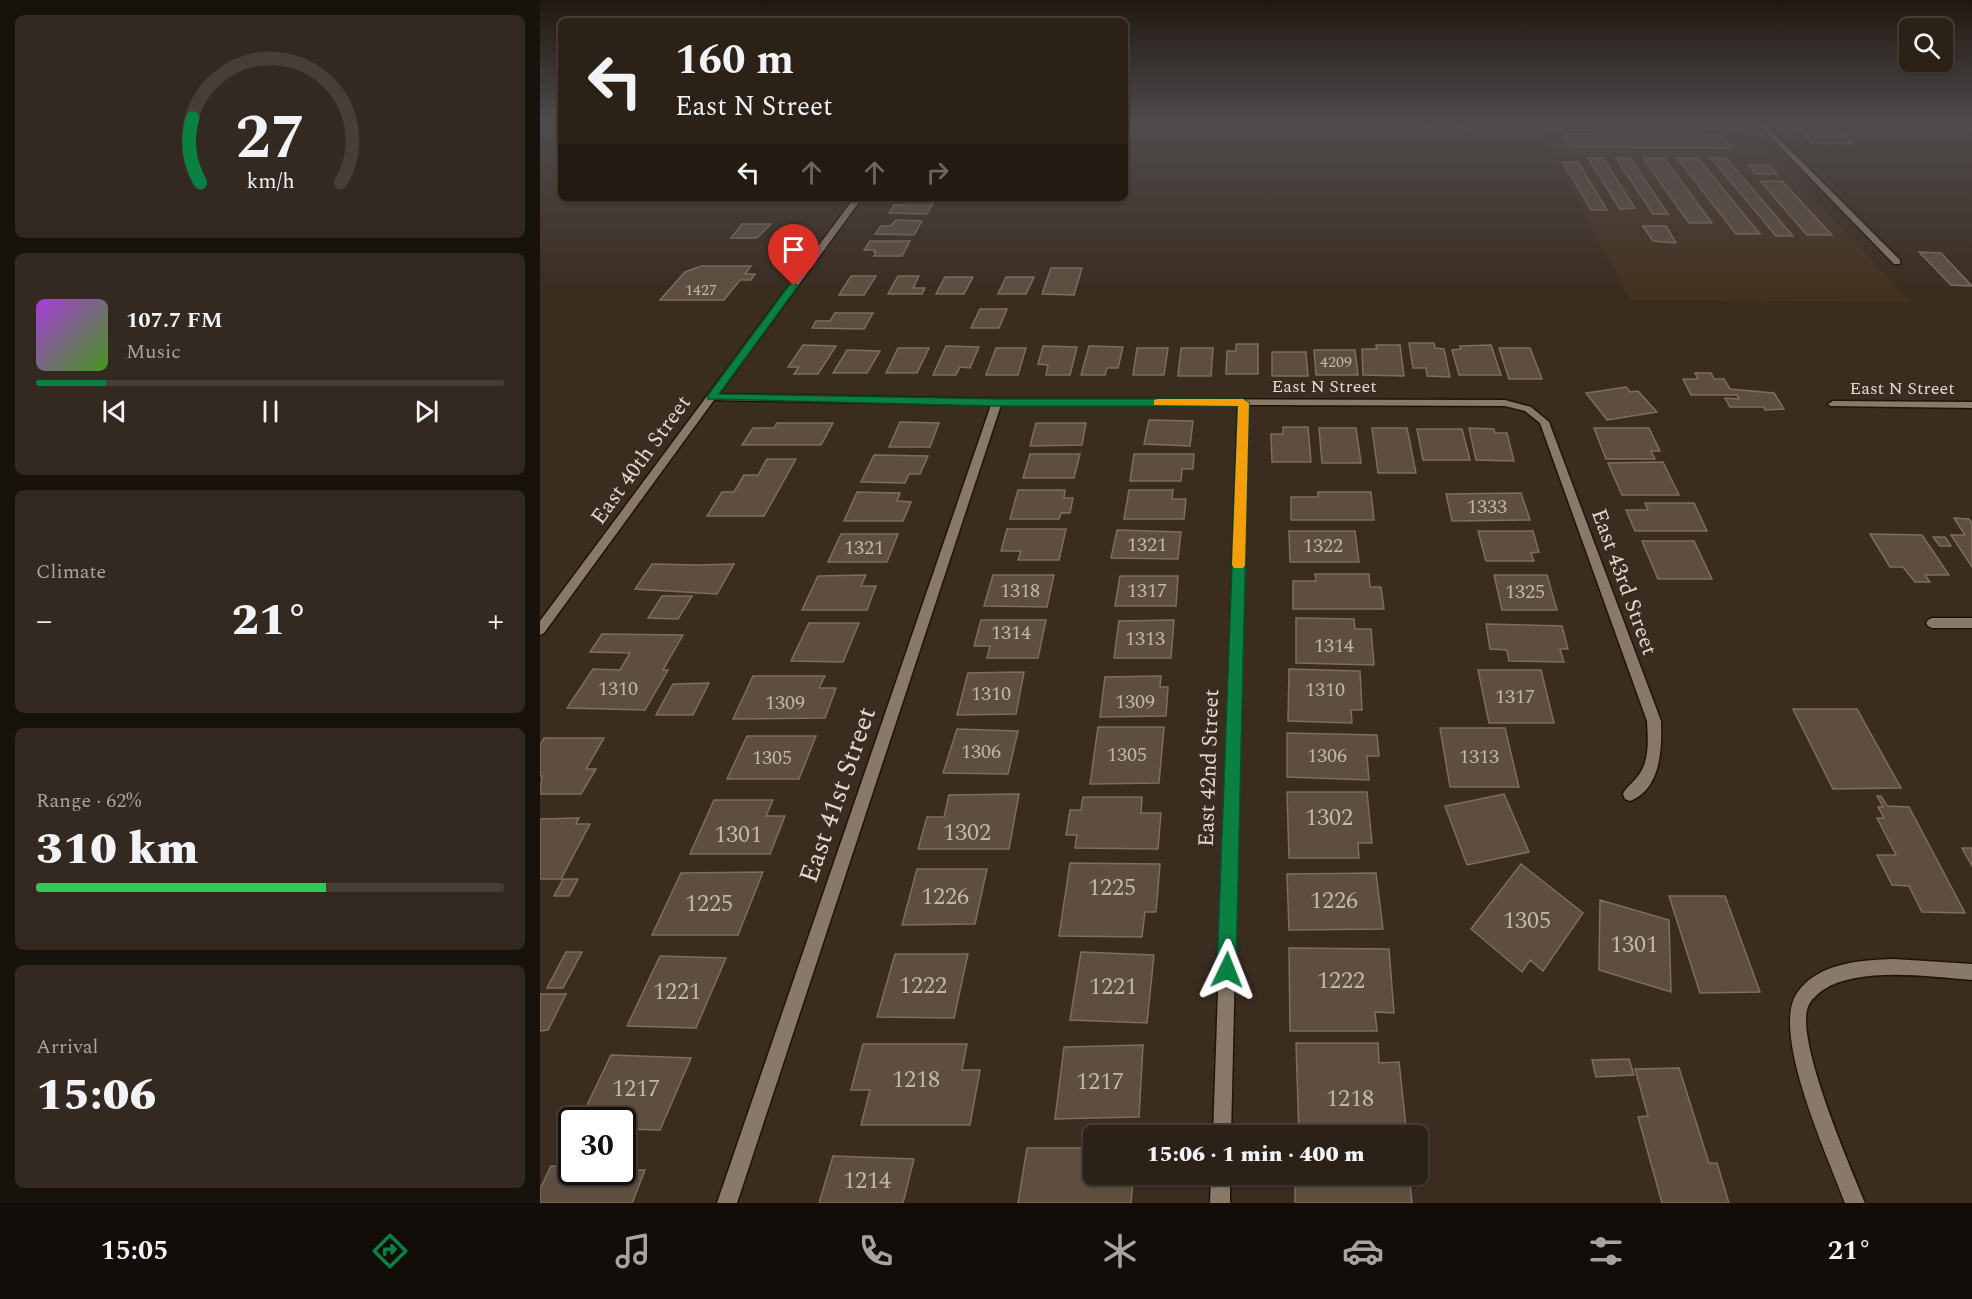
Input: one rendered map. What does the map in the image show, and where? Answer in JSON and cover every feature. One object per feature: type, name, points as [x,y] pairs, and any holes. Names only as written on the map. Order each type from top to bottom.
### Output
[{"type":"street","points":[[1816,180],[1897,262]]},
{"type":"street","name":"East 40th Street","points":[[540,630],[856,201]]},
{"type":"street","name":"East N Street","points":[[711,397],[997,402],[1505,403]]},
{"type":"street","name":"East 41st Street","points":[[727,1203],[997,402]]},
{"type":"street","name":"East 42nd Street","points":[[1222,1125],[1243,403]]},
{"type":"street","name":"East 43rd Street","points":[[1505,403],[1528,409],[1544,422],[1654,722],[1656,749],[1650,771],[1642,785],[1630,794]]},
{"type":"street","name":"East N Street","points":[[1833,404],[1972,405]]},
{"type":"street","points":[[1932,623],[1972,623]]},
{"type":"street","points":[[1855,1203],[1814,1092],[1800,1040],[1799,1007],[1807,994],[1819,983],[1857,971],[1886,968],[1972,972]]},
{"type":"street","points":[[1220,1203],[1221,1185]]},
{"type":"shaded area","points":[[1567,180],[1797,180],[1911,302],[1630,300]]},
{"type":"building","points":[[1574,180],[1589,180],[1607,210],[1591,210]]},
{"type":"building","points":[[1602,180],[1617,180],[1635,208],[1620,209]]},
{"type":"building","points":[[1631,180],[1645,180],[1668,214],[1653,214]]},
{"type":"building","points":[[1659,180],[1680,180],[1712,223],[1689,223]]},
{"type":"building","points":[[1694,180],[1716,180],[1760,234],[1736,234]]},
{"type":"building","points":[[1729,180],[1745,180],[1793,236],[1776,236]]},
{"type":"building","points":[[1760,181],[1782,181],[1832,235],[1807,235]]},
{"type":"building","points":[[909,201],[934,201],[927,214],[889,213],[894,205],[903,205]]},
{"type":"building","points":[[896,220],[922,221],[914,235],[875,234],[881,226],[890,226]]},
{"type":"building","points":[[742,224],[771,224],[757,238],[731,238]]},
{"type":"building","points":[[1643,226],[1666,226],[1676,243],[1653,241]]},
{"type":"building","points":[[870,241],[910,241],[902,256],[874,256],[875,250],[864,250]]},
{"type":"building","points":[[1919,252],[1941,253],[1972,286],[1951,285]]},
{"type":"building","points":[[701,266],[751,266],[745,274],[755,274],[751,280],[740,280],[724,300],[660,300],[685,272]]},
{"type":"building","points":[[1051,268],[1082,268],[1074,295],[1042,294]]},
{"type":"building","points":[[851,276],[876,276],[864,295],[839,295]]},
{"type":"building","points":[[898,276],[919,276],[913,288],[925,288],[922,294],[888,294]]},
{"type":"building","points":[[945,277],[973,277],[964,294],[936,294]]},
{"type":"building","points":[[1006,277],[1034,277],[1026,294],[998,294]]},
{"type":"building","points":[[980,309],[1007,309],[999,328],[971,328]]},
{"type":"building","points":[[835,313],[873,313],[864,329],[812,328],[816,321],[830,321]]},
{"type":"building","points":[[1409,343],[1434,343],[1435,348],[1444,349],[1450,377],[1427,376],[1426,368],[1413,368]]},
{"type":"building","points":[[1236,344],[1258,344],[1258,374],[1226,374],[1227,351],[1236,351]]},
{"type":"building","points":[[803,345],[836,346],[818,374],[794,374],[799,367],[788,367]]},
{"type":"building","points":[[1376,345],[1400,345],[1404,376],[1363,375],[1362,349],[1377,349]]},
{"type":"building","points":[[1491,345],[1501,375],[1459,375],[1452,350],[1461,349],[1460,346]]},
{"type":"building","points":[[946,346],[979,347],[970,368],[960,367],[956,375],[933,375]]},
{"type":"building","points":[[1043,346],[1077,347],[1070,375],[1046,375],[1048,365],[1038,364]]},
{"type":"building","points":[[1089,346],[1123,347],[1118,368],[1107,368],[1105,375],[1081,375]]},
{"type":"building","points":[[898,348],[929,348],[917,373],[886,373]]},
{"type":"building","points":[[996,348],[1026,348],[1018,375],[986,375]]},
{"type":"building","points":[[1137,348],[1168,348],[1164,375],[1133,375]]},
{"type":"building","points":[[1181,348],[1213,348],[1211,376],[1178,376]]},
{"type":"building","points":[[1499,348],[1530,348],[1542,379],[1509,379]]},
{"type":"building","points":[[847,350],[880,351],[867,373],[833,373]]},
{"type":"building","points":[[1314,350],[1355,350],[1358,375],[1316,375]]},
{"type":"building","points":[[1272,352],[1306,352],[1308,376],[1272,376]]},
{"type":"building","points":[[1695,373],[1711,373],[1714,379],[1724,379],[1730,389],[1774,393],[1784,409],[1730,407],[1725,398],[1739,399],[1737,395],[1691,395],[1683,379],[1698,379]]},
{"type":"building","points":[[1626,387],[1630,392],[1638,391],[1657,412],[1607,420],[1586,393]]},
{"type":"building","points":[[1149,420],[1193,421],[1190,446],[1144,444]]},
{"type":"building","points":[[900,422],[939,423],[930,447],[889,447]]},
{"type":"building","points":[[777,423],[833,423],[821,445],[742,445],[753,428],[774,428]]},
{"type":"building","points":[[1036,423],[1086,423],[1082,445],[1030,446]]},
{"type":"building","points":[[1283,427],[1308,427],[1311,462],[1272,462],[1271,434],[1283,434]]},
{"type":"building","points":[[1319,428],[1356,428],[1361,463],[1322,463]]},
{"type":"building","points":[[1372,428],[1407,428],[1416,473],[1378,473]]},
{"type":"building","points":[[1469,428],[1494,429],[1495,433],[1507,433],[1514,461],[1476,460]]},
{"type":"building","points":[[1594,428],[1649,428],[1660,451],[1651,451],[1655,459],[1606,459]]},
{"type":"building","points":[[1417,429],[1462,429],[1470,460],[1423,460]]},
{"type":"building","points":[[1030,454],[1080,454],[1074,478],[1023,478]]},
{"type":"building","points":[[1134,454],[1194,454],[1193,469],[1182,469],[1181,481],[1130,481]]},
{"type":"building","points":[[874,455],[928,456],[920,474],[909,474],[905,483],[861,482]]},
{"type":"building","points":[[767,459],[796,459],[764,516],[707,516],[722,492],[734,492],[744,475],[758,475]]},
{"type":"building","points":[[1663,462],[1679,495],[1622,495],[1608,463]]},
{"type":"building","points":[[1018,490],[1065,490],[1064,498],[1073,498],[1070,513],[1061,513],[1059,519],[1010,519]]},
{"type":"building","points":[[1129,490],[1173,490],[1172,499],[1186,499],[1184,519],[1124,519]]},
{"type":"building","points":[[857,492],[900,493],[897,501],[911,502],[903,521],[844,521]]},
{"type":"building","points":[[1318,492],[1371,492],[1374,520],[1291,520],[1291,497],[1318,497]]},
{"type":"building","points":[[1521,493],[1530,520],[1452,521],[1446,494]]},
{"type":"building","points":[[1645,503],[1694,503],[1707,531],[1635,531],[1626,510],[1648,510]]},
{"type":"building","points":[[1954,518],[1969,519],[1972,523],[1972,567],[1951,535],[1965,535]]},
{"type":"building","points":[[1007,529],[1066,529],[1059,560],[1018,560],[1021,551],[1001,551]]},
{"type":"building","points":[[1117,530],[1181,532],[1178,559],[1111,558]]},
{"type":"building","points":[[1289,531],[1355,531],[1359,562],[1290,562]]},
{"type":"building","points":[[1478,531],[1533,531],[1539,552],[1531,553],[1534,561],[1486,561]]},
{"type":"building","points":[[841,534],[898,534],[887,562],[828,562]]},
{"type":"building","points":[[1870,534],[1922,535],[1949,575],[1925,575],[1930,582],[1915,582],[1903,567],[1890,567]]},
{"type":"building","points":[[1933,537],[1945,537],[1951,546],[1940,546]]},
{"type":"building","points":[[1642,541],[1694,541],[1712,579],[1658,579]]},
{"type":"building","points":[[652,564],[734,564],[717,594],[635,589]]},
{"type":"building","points":[[1315,574],[1369,574],[1370,587],[1381,587],[1384,609],[1293,609],[1293,581],[1316,581]]},
{"type":"building","points":[[866,575],[861,586],[876,586],[867,610],[802,610],[818,576]]},
{"type":"building","points":[[993,575],[1054,575],[1047,607],[984,606]]},
{"type":"building","points":[[1494,575],[1547,575],[1557,610],[1502,610]]},
{"type":"building","points":[[1120,576],[1178,576],[1176,606],[1115,606]]},
{"type":"building","points":[[662,596],[692,596],[678,619],[648,618]]},
{"type":"building","points":[[1296,618],[1354,619],[1355,629],[1371,629],[1374,665],[1296,663]]},
{"type":"building","points":[[981,620],[1046,620],[1038,658],[987,658],[990,646],[974,646]]},
{"type":"building","points":[[1174,620],[1171,658],[1114,658],[1119,621]]},
{"type":"building","points":[[809,623],[859,623],[843,662],[791,661]]},
{"type":"building","points":[[1486,624],[1562,626],[1568,649],[1560,649],[1564,662],[1509,661],[1507,650],[1490,649]]},
{"type":"building","points":[[602,634],[683,635],[663,670],[668,670],[645,710],[567,708],[593,669],[620,670],[630,653],[590,652]]},
{"type":"building","points":[[1289,669],[1360,671],[1362,710],[1351,710],[1352,723],[1288,721]]},
{"type":"building","points":[[1478,670],[1541,670],[1554,723],[1489,723]]},
{"type":"building","points":[[1024,672],[1016,714],[957,715],[968,673]]},
{"type":"building","points":[[753,676],[825,676],[819,688],[836,688],[825,718],[733,719]]},
{"type":"building","points":[[1161,676],[1160,687],[1168,687],[1166,716],[1100,717],[1105,677]]},
{"type":"building","points":[[709,683],[693,715],[656,715],[673,684]]},
{"type":"building","points":[[1793,709],[1857,709],[1901,788],[1833,789]]},
{"type":"building","points":[[1098,727],[1164,727],[1159,783],[1090,784]]},
{"type":"building","points":[[1440,728],[1505,728],[1519,787],[1450,787]]},
{"type":"building","points":[[957,729],[1018,731],[1008,774],[943,773]]},
{"type":"building","points":[[1287,733],[1377,735],[1379,756],[1367,756],[1369,780],[1287,777]]},
{"type":"building","points":[[747,736],[816,736],[799,779],[727,779]]},
{"type":"building","points":[[544,738],[604,738],[586,769],[596,769],[581,794],[540,794],[542,776],[540,776],[540,745]]},
{"type":"building","points":[[1287,792],[1367,792],[1372,843],[1358,843],[1359,858],[1289,858]]},
{"type":"building","points":[[1019,794],[1009,849],[918,849],[927,817],[944,817],[949,795]]},
{"type":"building","points":[[1504,794],[1529,852],[1467,865],[1445,806]]},
{"type":"building","points":[[1877,796],[1881,796],[1887,806],[1909,807],[1965,913],[1922,912],[1909,886],[1892,885],[1877,855],[1896,855],[1877,818],[1884,818],[1878,807],[1883,807]]},
{"type":"building","points":[[1083,797],[1142,797],[1141,813],[1161,813],[1158,849],[1075,848],[1077,835],[1066,835],[1070,810],[1081,810]]},
{"type":"building","points":[[714,800],[773,800],[766,816],[785,816],[770,854],[690,854]]},
{"type":"building","points":[[579,818],[576,824],[590,824],[561,879],[540,879],[540,819]]},
{"type":"building","points":[[1962,848],[1972,848],[1972,866]]},
{"type":"building","points":[[1070,863],[1160,864],[1156,912],[1145,912],[1142,937],[1059,936]]},
{"type":"building","points":[[1521,864],[1583,913],[1543,971],[1530,960],[1522,972],[1471,929]]},
{"type":"building","points":[[917,869],[987,869],[975,924],[902,925]]},
{"type":"building","points":[[763,872],[738,935],[652,935],[681,873]]},
{"type":"building","points":[[1376,873],[1383,929],[1289,930],[1287,874]]},
{"type":"building","points":[[563,879],[578,879],[569,896],[554,896]]},
{"type":"building","points":[[1669,896],[1725,896],[1760,992],[1700,993]]},
{"type":"building","points":[[1600,900],[1669,920],[1671,992],[1599,970]]},
{"type":"building","points":[[1289,948],[1389,949],[1394,1013],[1375,1012],[1377,1031],[1290,1031]]},
{"type":"building","points":[[566,952],[582,952],[563,988],[547,988]]},
{"type":"building","points":[[1081,952],[1154,955],[1147,1023],[1070,1020]]},
{"type":"building","points":[[895,954],[968,954],[954,1018],[877,1017]]},
{"type":"building","points":[[660,956],[726,958],[696,1028],[627,1026]]},
{"type":"building","points":[[540,994],[566,994],[548,1030],[540,1031]]},
{"type":"building","points":[[1296,1043],[1378,1043],[1379,1063],[1399,1062],[1406,1125],[1299,1125]]},
{"type":"building","points":[[863,1044],[967,1044],[962,1070],[980,1070],[970,1125],[861,1125],[870,1090],[851,1090]]},
{"type":"building","points":[[1143,1045],[1139,1117],[1055,1119],[1064,1047]]},
{"type":"building","points":[[611,1055],[691,1058],[660,1130],[636,1129],[636,1107],[586,1107]]},
{"type":"building","points":[[1629,1059],[1634,1075],[1596,1077],[1592,1060]]},
{"type":"building","points":[[1679,1068],[1709,1163],[1717,1163],[1729,1203],[1662,1203],[1638,1117],[1648,1116],[1635,1069]]},
{"type":"building","points":[[1027,1148],[1083,1148],[1083,1185],[1133,1185],[1131,1203],[1018,1203]]},
{"type":"building","points":[[833,1156],[914,1159],[903,1203],[819,1203]]},
{"type":"building","points":[[551,1166],[558,1166],[558,1185],[636,1185],[636,1170],[645,1170],[632,1203],[540,1203],[540,1189]]},
{"type":"building","points":[[1295,1185],[1410,1185],[1412,1203],[1295,1203]]},
{"type":"slow traffic","points":[[1158,403],[1243,403],[1238,565]]},
{"type":"route","points":[[794,286],[711,397],[1243,403],[1227,970]]}]
